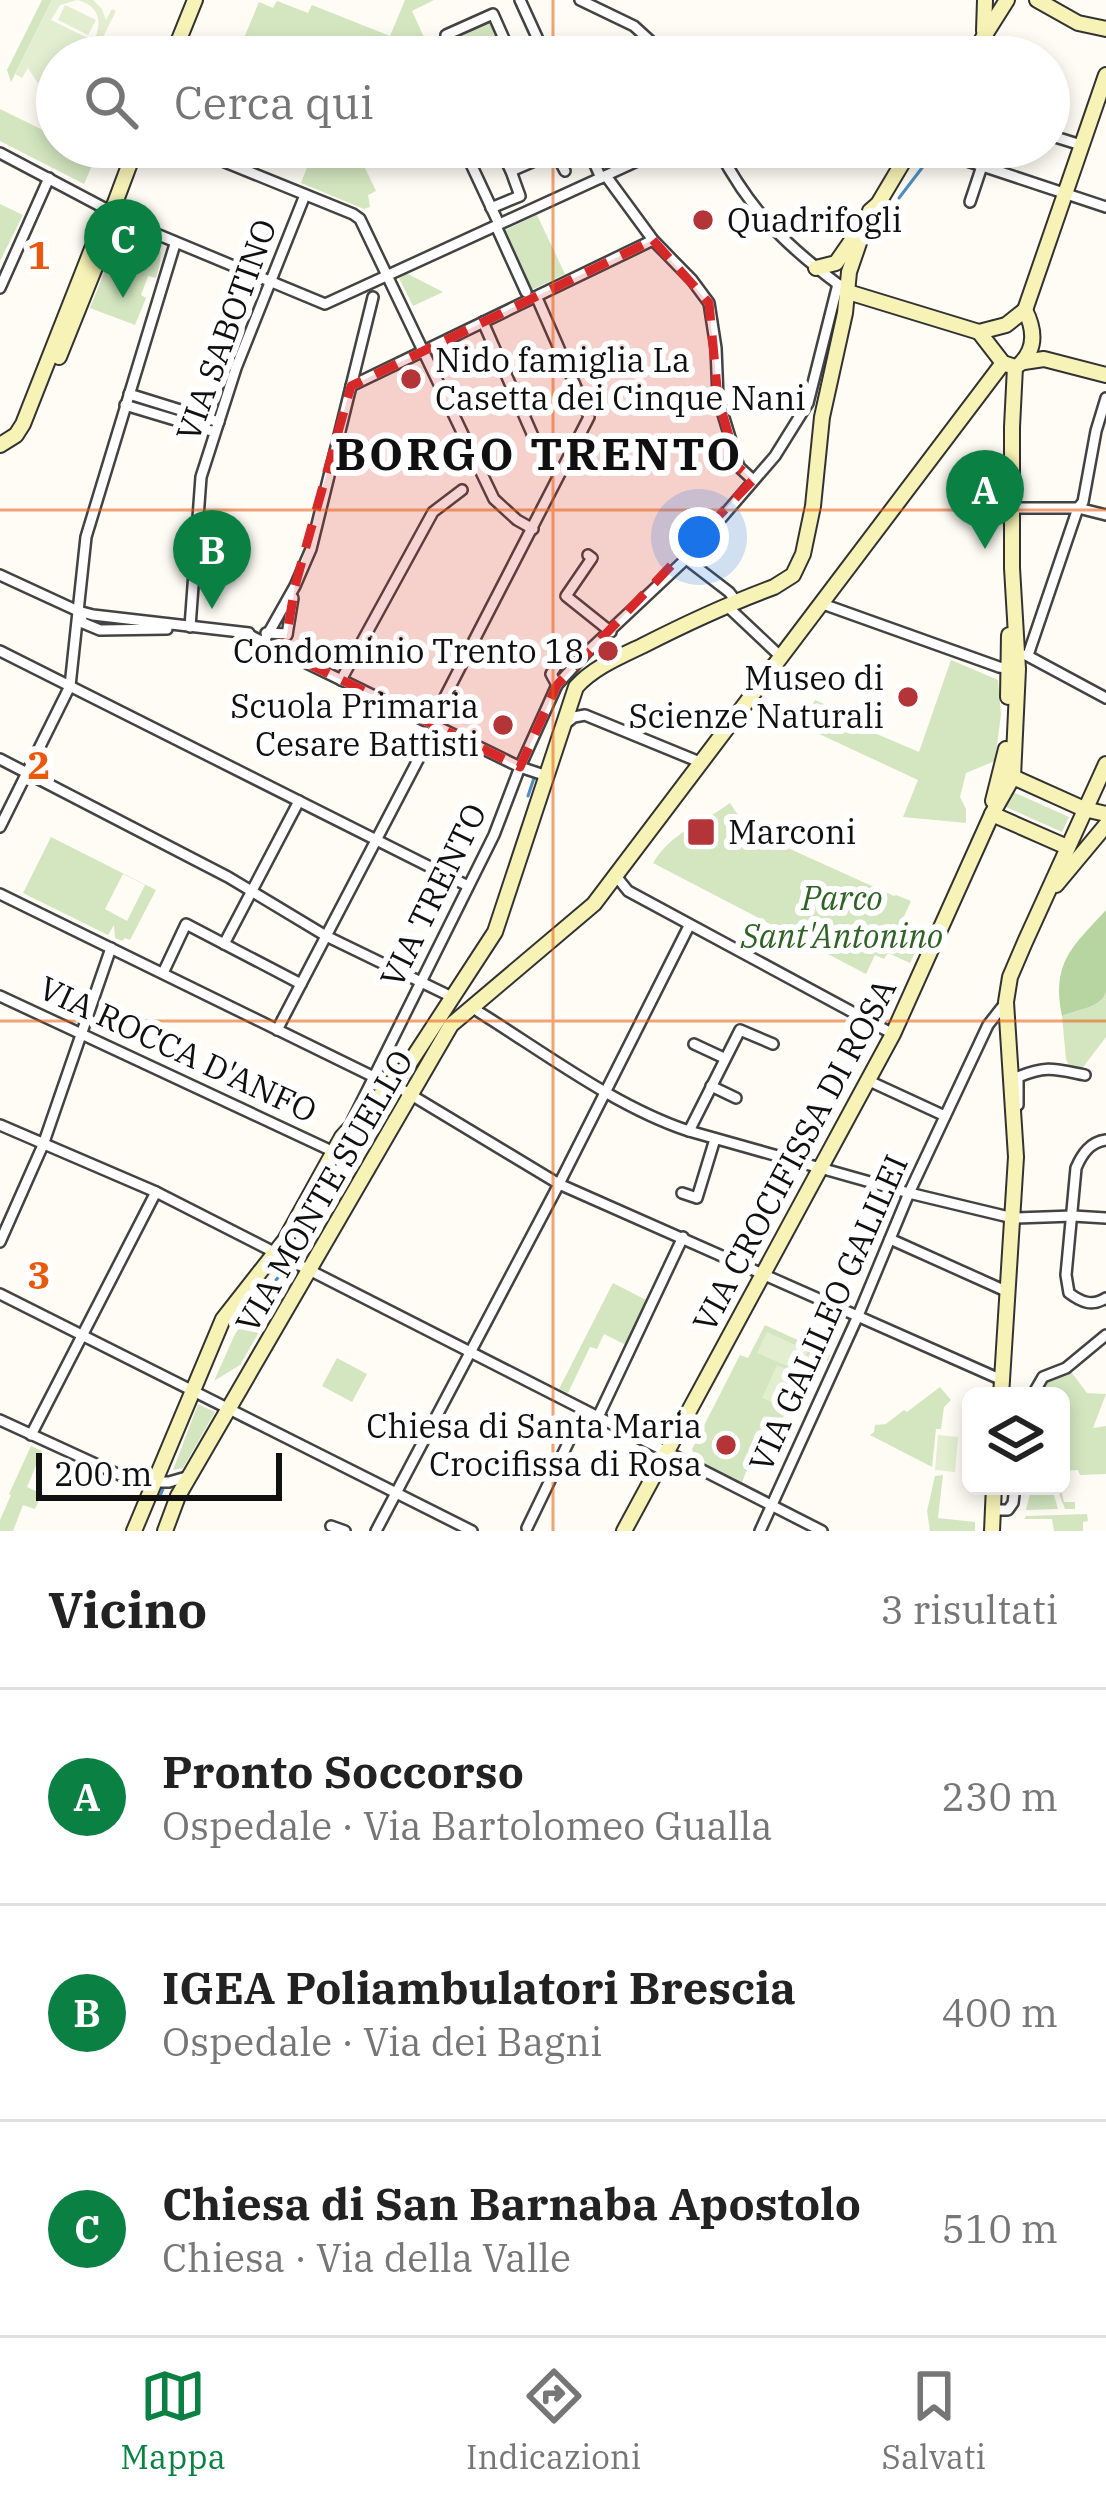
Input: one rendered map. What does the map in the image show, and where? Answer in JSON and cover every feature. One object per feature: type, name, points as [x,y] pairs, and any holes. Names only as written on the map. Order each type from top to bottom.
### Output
[{"type":"main road","points":[[180,36],[195,0]]},
{"type":"main road","points":[[984,35],[985,0]]},
{"type":"main road","points":[[984,35],[1006,0]]},
{"type":"main road","points":[[1037,0],[1078,23],[1106,29]]},
{"type":"main road","points":[[1050,0],[1060,14]]},
{"type":"main road","points":[[979,332],[1006,325],[1025,310],[1081,145],[1102,103],[1106,75]]},
{"type":"main road","points":[[0,456],[19,444],[31,427],[112,225],[112,211],[128,168]]},
{"type":"main road","points":[[816,268],[836,263],[899,168]]},
{"type":"main road","points":[[848,291],[856,285],[878,204]]},
{"type":"main road","points":[[0,445],[22,424],[103,221],[112,211]]},
{"type":"main road","points":[[451,1011],[499,923],[576,687],[588,676],[731,603],[785,581],[798,569],[813,506],[819,388],[864,223]]},
{"type":"main road","points":[[848,291],[979,332],[1014,364]]},
{"type":"main road","points":[[993,807],[1013,777],[1013,387],[1014,364],[1034,341],[1025,310]]},
{"type":"main road","points":[[1014,364],[1043,358],[1106,374]]},
{"type":"main road","name":"VIA MONTE SUELLO","points":[[388,1089],[451,1011],[473,1006],[594,904],[994,375],[1014,364]]},
{"type":"main road","points":[[993,807],[1005,761],[1016,660]]},
{"type":"main road","points":[[1005,761],[1013,777],[1106,814]]},
{"type":"main road","points":[[1001,1387],[1016,1157],[1006,1027],[1010,977],[1106,764]]},
{"type":"main road","points":[[993,807],[1074,852],[1067,870]]},
{"type":"main road","name":"VIA CROCIFISSA DI ROSA","points":[[624,1531],[893,1034],[993,807]]},
{"type":"main road","points":[[1047,896],[1106,825]]},
{"type":"main road","points":[[473,1006],[472,988],[483,951]]},
{"type":"main road","points":[[1010,1050],[1014,973]]},
{"type":"main road","name":"VIA MONTE SUELLO","points":[[165,1531],[178,1496],[411,1094],[451,1011]]},
{"type":"main road","name":"VIA TRENTO","points":[[134,1531],[223,1319],[276,1253],[350,1126],[388,1089]]},
{"type":"main road","points":[[992,1531],[994,1495]]},
{"type":"street","points":[[520,0],[536,36]]},
{"type":"street","points":[[580,0],[645,36]]},
{"type":"street","points":[[446,36],[493,14],[503,36]]},
{"type":"street","points":[[1070,142],[1081,145]]},
{"type":"street","points":[[0,154],[175,244],[325,304],[622,168]]},
{"type":"street","points":[[239,168],[361,219],[494,499],[533,530]]},
{"type":"street","points":[[431,724],[590,417],[473,168]]},
{"type":"street","points":[[491,208],[520,196],[510,168]]},
{"type":"street","points":[[511,171],[517,168]]},
{"type":"street","points":[[598,168],[709,303],[718,398],[737,462],[753,481]]},
{"type":"street","points":[[730,168],[759,215],[848,291]]},
{"type":"street","points":[[970,202],[981,168]]},
{"type":"street","points":[[988,168],[1106,207]]},
{"type":"street","points":[[0,289],[49,178]]},
{"type":"street","name":"VIA SABOTINO","points":[[190,628],[201,477],[236,368],[305,195]]},
{"type":"street","points":[[351,386],[653,240]]},
{"type":"street","points":[[0,827],[70,686],[86,536],[175,244]]},
{"type":"street","points":[[284,652],[296,586],[317,529],[373,297]]},
{"type":"street","points":[[484,322],[536,445]]},
{"type":"street","name":"VIA TRENTO","points":[[350,1126],[502,818],[557,685],[686,559],[775,456],[819,388]]},
{"type":"street","points":[[1016,660],[1083,502],[1106,398]]},
{"type":"street","points":[[127,399],[217,427]]},
{"type":"street","points":[[341,680],[433,512],[462,490]]},
{"type":"street","points":[[1012,508],[1078,508],[1106,515]]},
{"type":"street","points":[[591,556],[566,596],[610,632]]},
{"type":"street","points":[[686,559],[729,592],[731,603],[780,656]]},
{"type":"street","points":[[0,595],[4,577],[78,611],[267,637],[286,634]]},
{"type":"street","points":[[267,637],[296,586]]},
{"type":"street","points":[[820,603],[1016,660],[1106,698]]},
{"type":"street","points":[[267,637],[284,652],[547,776]]},
{"type":"street","points":[[0,651],[468,886]]},
{"type":"street","name":"VIA TRENTO","points":[[557,665],[551,674],[557,685]]},
{"type":"street","points":[[564,724],[585,715],[702,763]]},
{"type":"street","points":[[278,1030],[419,758]]},
{"type":"street","points":[[0,759],[251,891],[326,936],[421,981],[451,1011]]},
{"type":"street","points":[[224,944],[299,801]]},
{"type":"street","points":[[616,876],[628,892],[893,1034]]},
{"type":"street","points":[[0,894],[374,1078]]},
{"type":"street","points":[[163,973],[186,924],[301,984]]},
{"type":"street","points":[[376,1531],[559,1184],[688,926]]},
{"type":"street","points":[[0,1242],[43,1144],[111,948]]},
{"type":"street","name":"VIA ROCCA D'ANFO","points":[[0,996],[334,1152]]},
{"type":"street","name":"VIA GALILEO GALILEI","points":[[760,1531],[909,1193],[988,1025],[1006,1001]]},
{"type":"street","points":[[473,1006],[605,1090],[689,1132],[1013,1218],[1106,1218]]},
{"type":"street","points":[[988,1025],[1006,1027]]},
{"type":"street","points":[[689,1132],[740,1030],[773,1044]]},
{"type":"street","points":[[694,1044],[724,1058]]},
{"type":"street","points":[[1014,1105],[1020,1101],[1018,1078],[1060,1068],[1085,1075]]},
{"type":"street","points":[[867,1080],[945,1117]]},
{"type":"street","points":[[711,1086],[736,1098]]},
{"type":"street","points":[[388,1089],[411,1094],[559,1184],[761,1273],[999,1387]]},
{"type":"street","points":[[0,1125],[156,1192],[822,1531]]},
{"type":"street","points":[[682,1193],[697,1198],[715,1139]]},
{"type":"street","points":[[1106,1140],[1092,1145],[1076,1168],[1066,1275],[1069,1293],[1079,1301],[1090,1304],[1106,1298]]},
{"type":"street","points":[[31,1435],[156,1192]]},
{"type":"street","points":[[0,1208],[13,1213]]},
{"type":"street","points":[[598,1418],[683,1238]]},
{"type":"street","points":[[890,1239],[1008,1292]]},
{"type":"street","points":[[0,1294],[472,1531]]},
{"type":"street","points":[[1037,1387],[1043,1377],[1066,1368],[1106,1335]]},
{"type":"street","points":[[527,1528],[584,1410]]},
{"type":"street","points":[[0,1420],[135,1482],[153,1484],[191,1476]]},
{"type":"street","points":[[993,1510],[1008,1510],[1014,1495]]},
{"type":"street","points":[[331,1526],[344,1531]]},
{"type":"highlighted area","points":[[653,240],[709,303],[718,398],[738,467],[753,480],[557,685],[520,767],[284,652],[295,586],[351,386]]},
{"type":"green space","points":[[42,0],[52,0],[11,82],[7,70]]},
{"type":"green space","points":[[52,0],[77,0],[60,5],[51,20],[84,36],[36,36],[36,80],[28,68],[22,78],[15,74]]},
{"type":"green space","points":[[77,0],[93,0],[106,20],[112,9],[116,11],[104,36],[95,36],[97,15]]},
{"type":"green space","points":[[405,0],[434,0],[412,11],[423,36],[390,36]]},
{"type":"green space","points":[[277,1],[308,13],[312,5],[390,36],[245,36],[259,2],[273,8]]},
{"type":"green space","points":[[65,5],[96,20],[88,35],[58,20]]},
{"type":"green space","points":[[492,20],[499,36],[456,36]]},
{"type":"green space","points":[[0,109],[36,127],[36,159],[0,141]]},
{"type":"green space","points":[[53,168],[91,168],[84,184]]},
{"type":"green space","points":[[307,168],[365,168],[376,191],[368,195],[370,207],[364,209],[301,183]]},
{"type":"green space","points":[[0,204],[23,215],[0,261]]},
{"type":"green space","points":[[537,215],[565,274],[529,291],[501,232]]},
{"type":"green space","points":[[122,228],[157,242],[161,254],[156,278],[148,276],[141,295],[146,298],[135,325],[90,308]]},
{"type":"green space","points":[[123,233],[156,246],[148,266],[115,253]]},
{"type":"green space","points":[[406,273],[443,292],[413,306],[399,278]]},
{"type":"green space","points":[[951,660],[998,680],[1001,714],[995,761],[966,773],[960,797],[966,823],[903,817],[918,780],[802,726],[815,700],[919,752]]},
{"type":"green space","points":[[1013,792],[1069,817],[1062,832],[1006,807]]},
{"type":"green space","name":"Parco Sant'Antonino","points":[[730,803],[748,830],[911,901],[897,932],[918,946],[910,963],[888,953],[884,959],[875,955],[866,974],[653,863],[678,836]]},
{"type":"green space","points":[[51,837],[156,890],[130,940],[122,941],[115,938],[114,925],[108,935],[23,893]],"holes":[[[123,874],[145,885],[127,921],[105,909]]]},
{"type":"green space","points":[[1106,910],[1106,992],[1093,1005],[1062,1016],[1062,969],[1074,946]]},
{"type":"green space","points":[[1106,992],[1106,1037],[1080,1071],[1071,1069],[1062,1016],[1093,1005]]},
{"type":"green space","points":[[613,1283],[648,1301],[626,1345],[604,1334],[597,1349],[590,1347],[568,1393],[559,1389]]},
{"type":"green space","points":[[250,1314],[263,1325],[240,1365],[214,1381],[235,1334]]},
{"type":"green space","points":[[765,1325],[830,1355],[828,1361],[812,1354],[768,1450],[757,1446],[742,1482],[695,1458],[692,1449],[740,1355],[748,1358]]},
{"type":"green space","points":[[767,1332],[808,1351],[799,1371],[757,1353]]},
{"type":"green space","points":[[337,1358],[367,1374],[352,1402],[322,1386]]},
{"type":"green space","points":[[777,1365],[797,1374],[782,1407],[762,1398]]},
{"type":"green space","points":[[1069,1369],[1087,1393],[1106,1394],[1093,1428],[1106,1426],[1106,1474],[1070,1470],[1070,1387],[1043,1387]]},
{"type":"green space","points":[[940,1387],[951,1400],[944,1407],[941,1429],[936,1429],[932,1467],[870,1435],[875,1425],[907,1412]]},
{"type":"green space","points":[[198,1404],[215,1412],[183,1468],[173,1470]]},
{"type":"green space","points":[[938,1435],[958,1437],[955,1472],[935,1470]]},
{"type":"green space","points":[[31,1446],[42,1451],[27,1487],[42,1494],[35,1509],[23,1505],[13,1531],[0,1531],[9,1494]]},
{"type":"green space","points":[[943,1475],[938,1518],[975,1522],[975,1531],[930,1531],[927,1511],[935,1476]]},
{"type":"green space","points":[[1030,1495],[1054,1495],[1058,1509],[1026,1510]]},
{"type":"green space","points":[[1060,1495],[1064,1502],[1075,1502],[1075,1509],[1065,1509]]},
{"type":"green space","points":[[1087,1514],[1083,1531],[1054,1531],[1052,1519],[1024,1519],[1026,1516]]},
{"type":"waterway","points":[[899,198],[922,168]]},
{"type":"waterway","points":[[528,796],[534,778]]},
{"type":"waterway","points":[[276,1280],[286,1268]]},
{"type":"waterway","points":[[160,1496],[163,1489]]},
{"type":"place","name":"Quadrifogli","points":[[703,220]]},
{"type":"place","name":"Chiesa di San Barnaba Apostolo","points":[[123,298]]},
{"type":"place","name":"Nido famiglia La Casetta dei Cinque Nani","points":[[411,379]]},
{"type":"place","name":"Pronto Soccorso","points":[[985,549]]},
{"type":"place","name":"IGEA Poliambulatori Brescia","points":[[212,609]]},
{"type":"place","name":"Condominio Trento 18","points":[[608,651]]},
{"type":"place","name":"Museo di Scienze Naturali","points":[[908,697]]},
{"type":"place","name":"Scuola Primaria Cesare Battisti","points":[[503,725]]},
{"type":"place","name":"Marconi","points":[[701,832]]},
{"type":"place","name":"Chiesa di Santa Maria Crocifissa di Rosa","points":[[726,1445]]},
{"type":"district","name":"BORGO TRENTO","points":[[539,454]]}]
